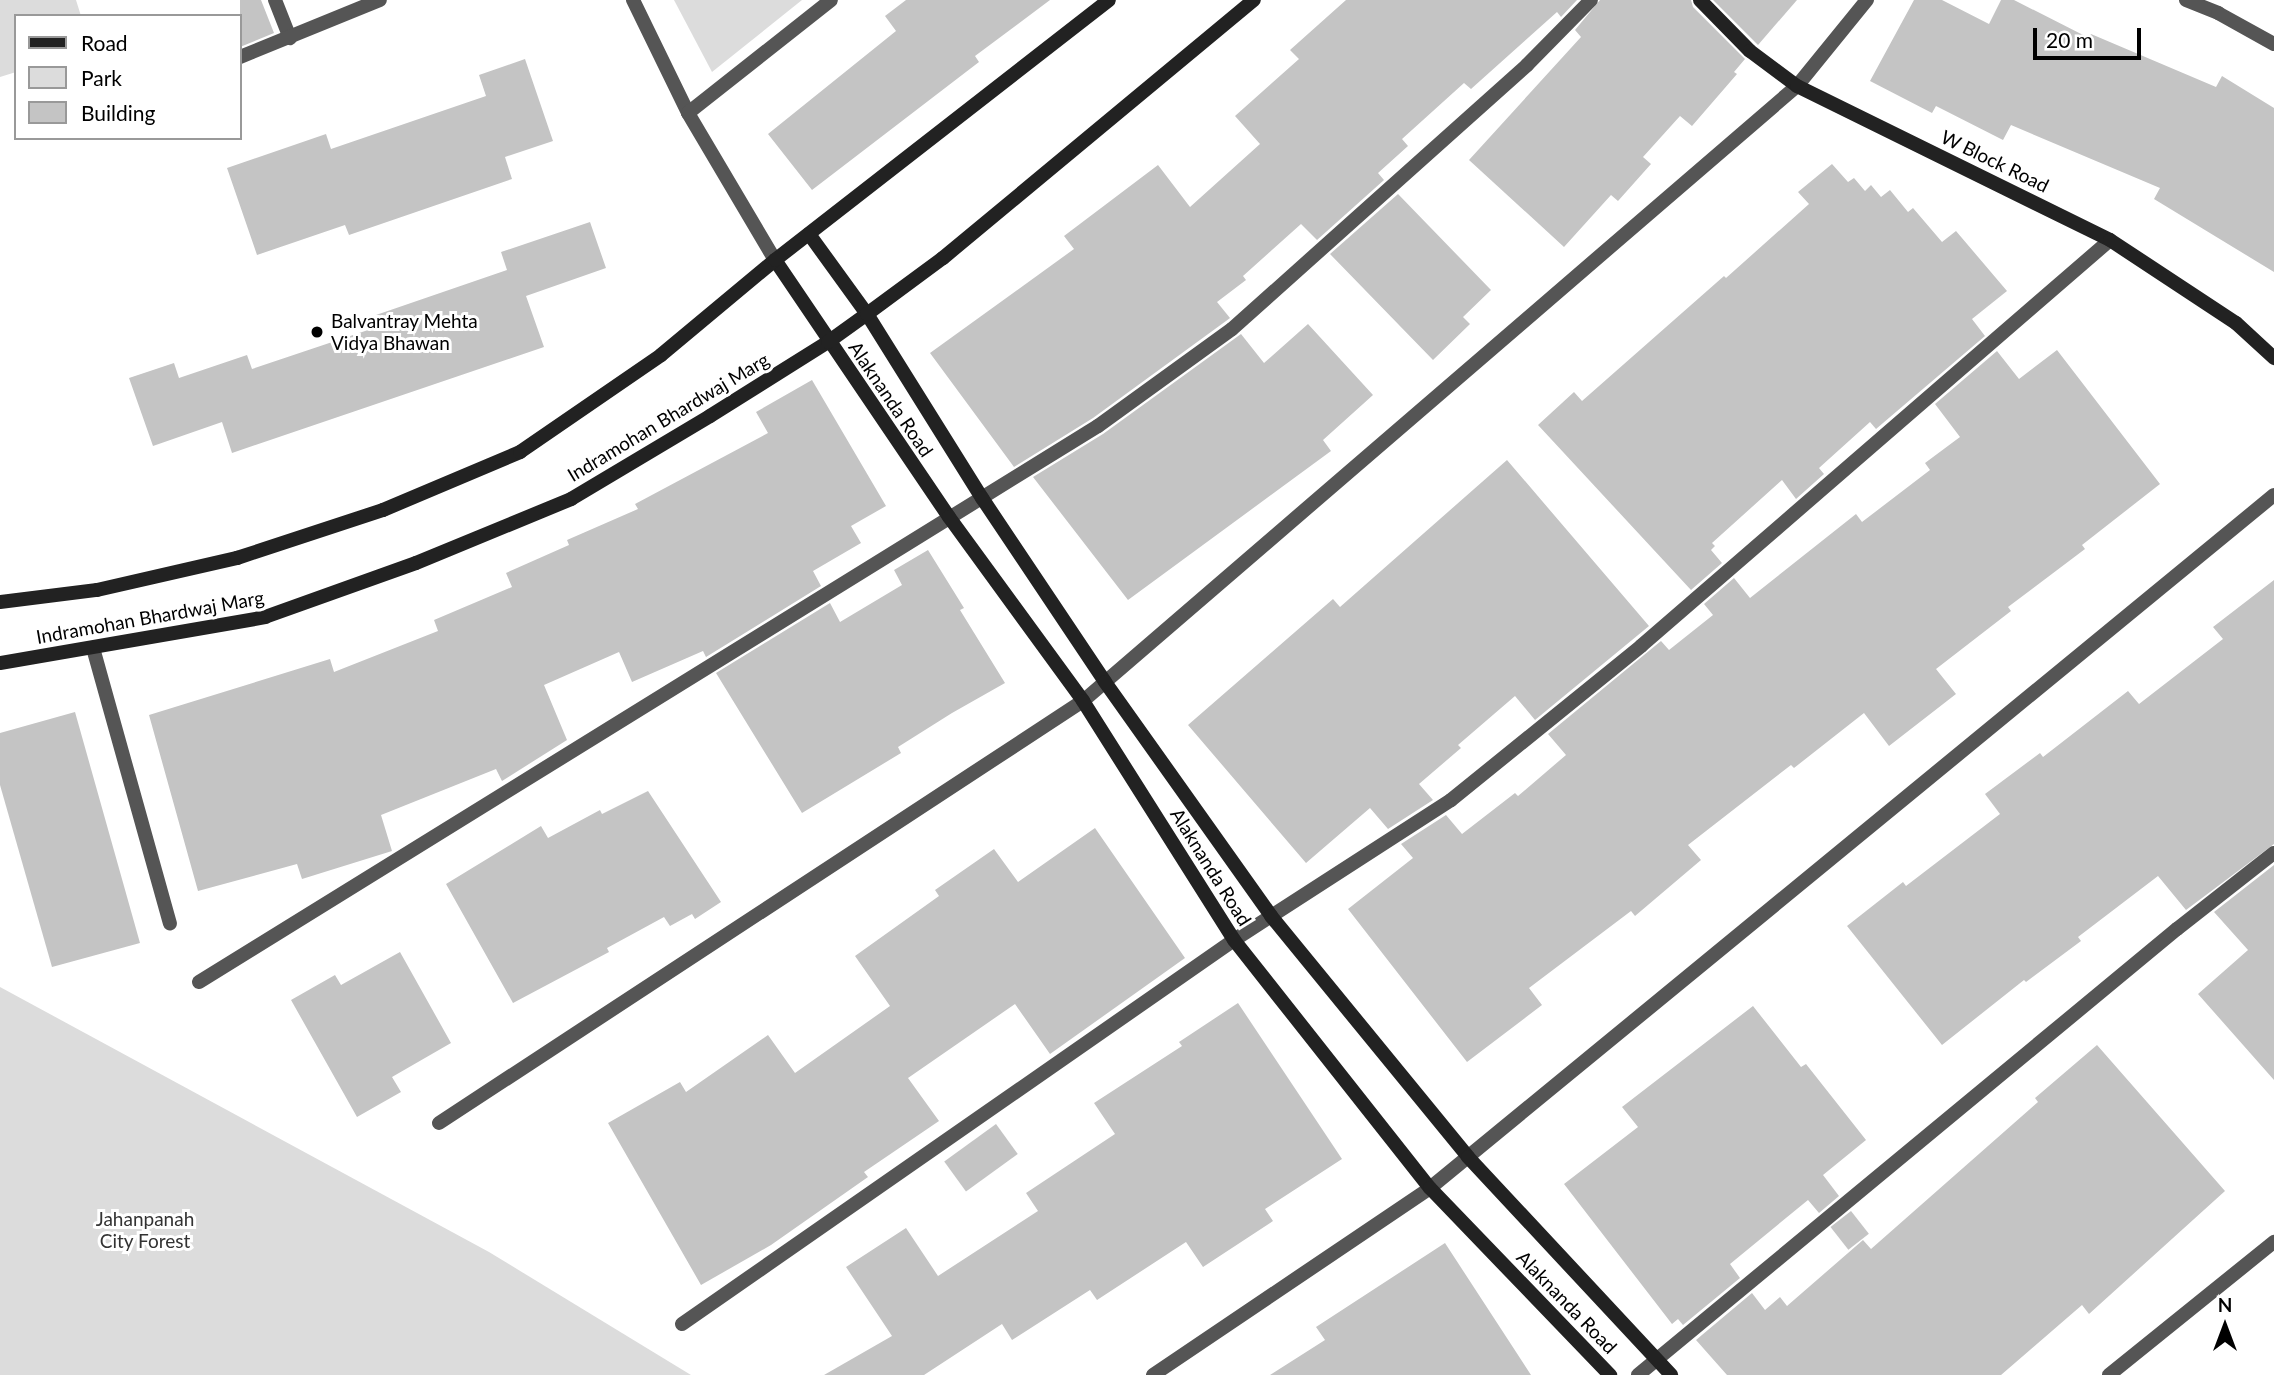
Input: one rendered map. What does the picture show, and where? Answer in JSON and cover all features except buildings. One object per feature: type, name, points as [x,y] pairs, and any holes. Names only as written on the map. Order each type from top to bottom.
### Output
[{"type":"street","points":[[275,0],[290,37]]},
{"type":"street","points":[[242,56],[380,0]]},
{"type":"street","points":[[633,0],[688,113],[775,260]]},
{"type":"street","points":[[688,113],[831,0]]},
{"type":"street","name":"Indramohan Bhardwaj Marg","points":[[0,602],[97,590],[237,558],[383,510],[520,452],[662,355],[775,260],[1109,0]]},
{"type":"street","name":"Indramohan Bhardwaj Marg","points":[[0,663],[93,649],[265,617],[416,563],[558,504],[710,416],[828,342],[867,314],[943,258],[1254,0]]},
{"type":"street","points":[[199,982],[1098,426],[1232,329],[1527,65],[1591,0]]},
{"type":"street","name":"W Block Road","points":[[1700,0],[1750,51],[1797,86],[2110,240],[2236,323],[2274,358]]},
{"type":"street","points":[[439,1123],[1083,701],[1797,86],[1867,0]]},
{"type":"street","points":[[2186,0],[2218,13],[2274,44]]},
{"type":"street","points":[[809,234],[867,314],[982,498],[1105,682],[1271,915],[1468,1157],[1671,1375]]},
{"type":"street","points":[[682,1324],[1234,940],[1461,792],[1641,646],[2110,240]]},
{"type":"street","name":"Alaknanda Road","points":[[775,260],[949,517],[1083,701],[1234,940],[1430,1188],[1609,1375]]},
{"type":"street","points":[[1153,1375],[1430,1188],[2274,495]]},
{"type":"street","points":[[93,649],[170,923]]},
{"type":"street","points":[[1638,1375],[2145,956],[2274,853]]},
{"type":"street","points":[[2109,1375],[2274,1242]]},
{"type":"green space","points":[[0,0],[76,0],[80,14],[14,14],[14,73],[0,77]]},
{"type":"green space","points":[[674,0],[802,0],[712,72]]},
{"type":"green space","name":"Jahanpanah City Forest","points":[[0,987],[489,1252],[691,1375],[0,1375]]},
{"type":"place","name":"Balvantray Mehta Vidya Bhawan","points":[[317,332]]}]
